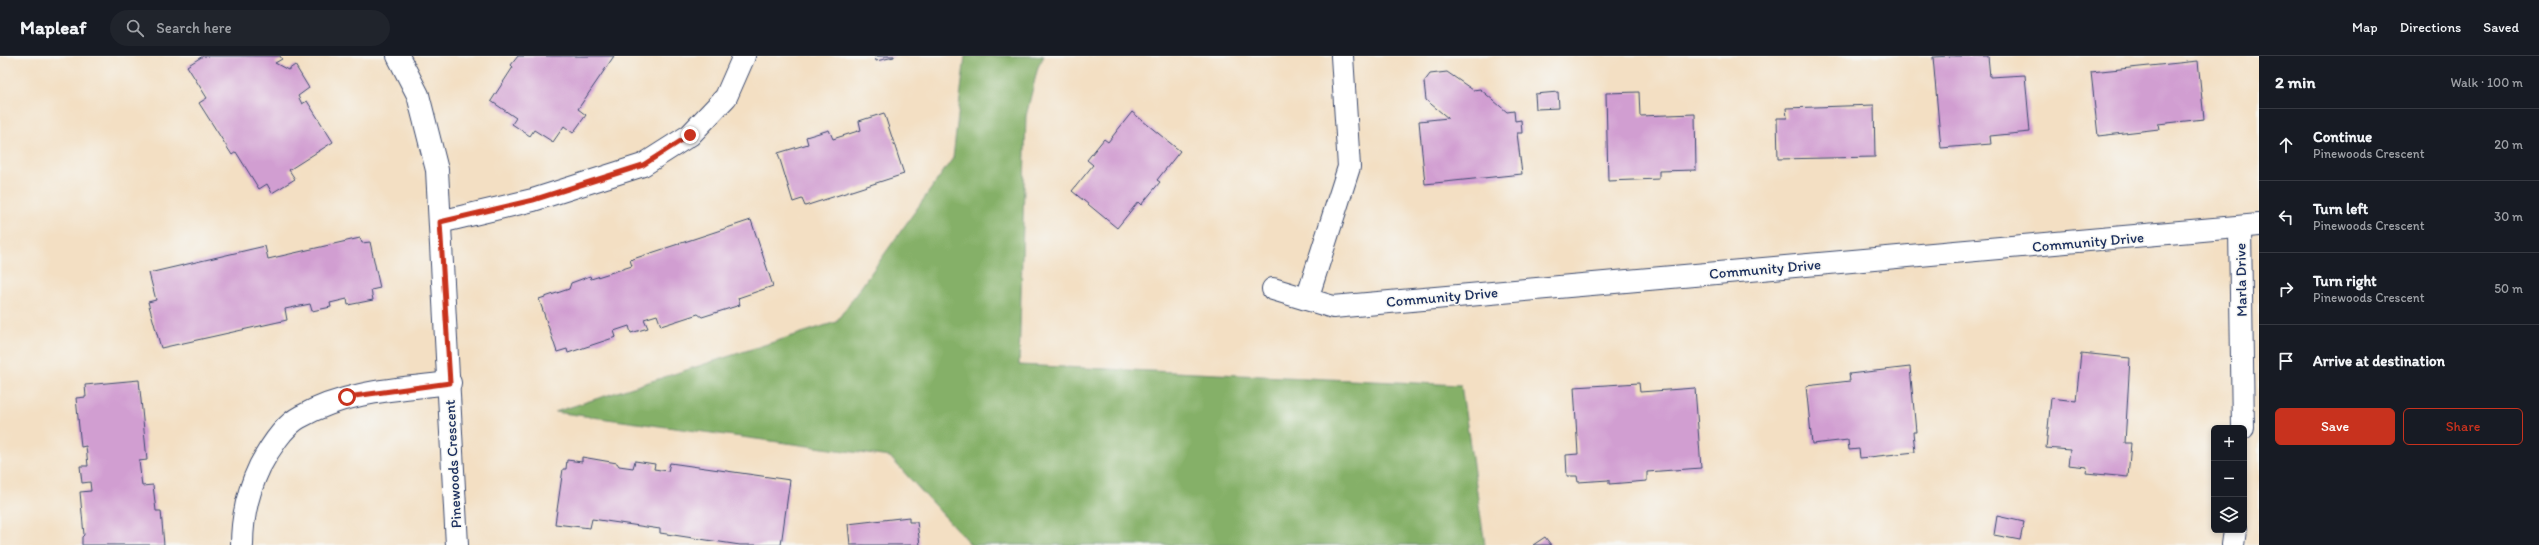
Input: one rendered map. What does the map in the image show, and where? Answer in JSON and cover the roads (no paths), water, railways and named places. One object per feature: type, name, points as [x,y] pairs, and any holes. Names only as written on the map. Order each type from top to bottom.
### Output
[{"type":"street","name":"Pinewoods Crescent","points":[[398,56],[418,95],[437,170],[450,383],[457,545]]},
{"type":"street","points":[[440,222],[533,200],[643,165],[690,135],[726,98],[744,56]]},
{"type":"street","points":[[1307,299],[1349,168],[1342,56]]},
{"type":"street","name":"Community Drive","points":[[1273,289],[1333,307],[2250,227]]},
{"type":"street","name":"Marla Drive","points":[[2243,425],[2250,227]]},
{"type":"street","name":"Pinewoods Crescent","points":[[242,545],[242,529],[250,485],[270,448],[298,417],[347,397],[450,383]]},
{"type":"street","points":[[2233,545],[2235,533]]}]
